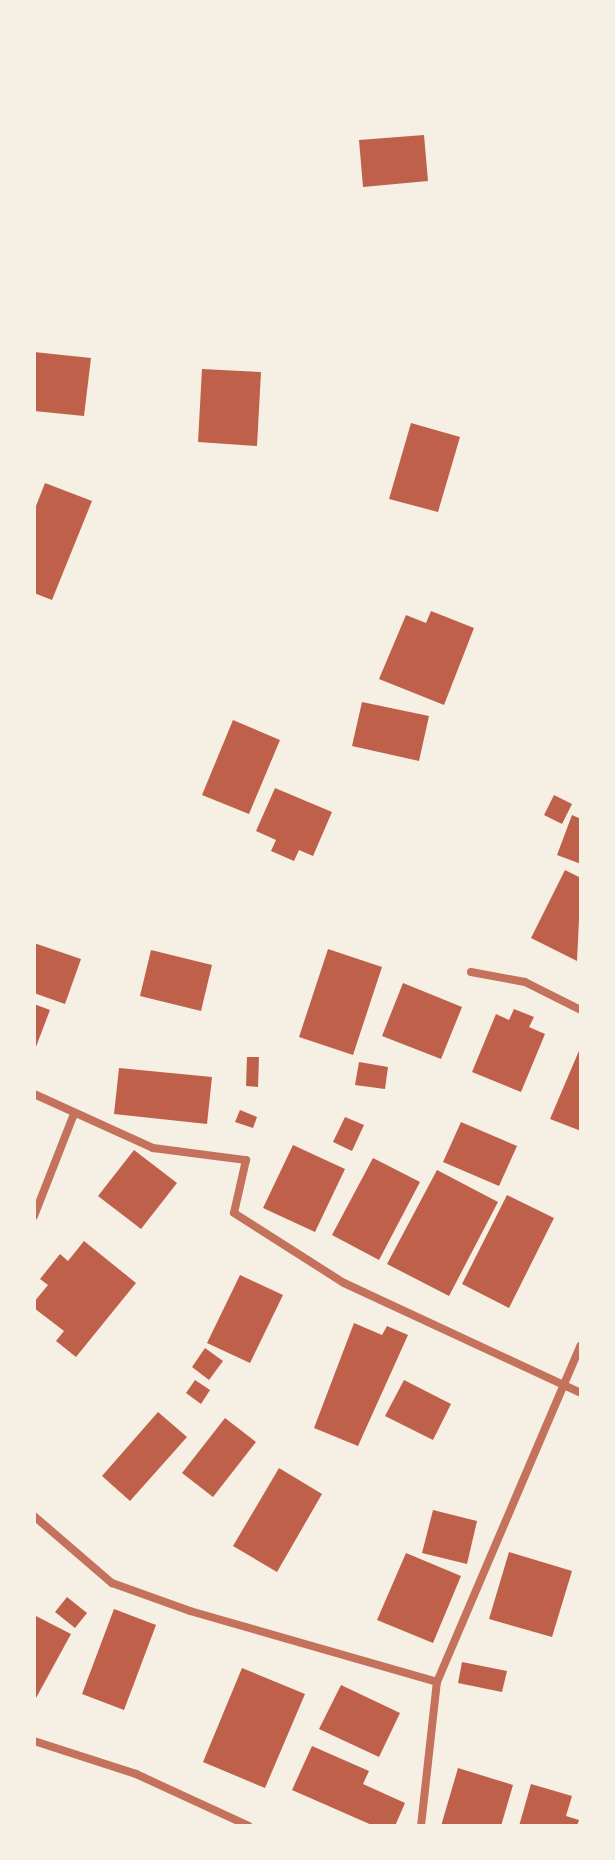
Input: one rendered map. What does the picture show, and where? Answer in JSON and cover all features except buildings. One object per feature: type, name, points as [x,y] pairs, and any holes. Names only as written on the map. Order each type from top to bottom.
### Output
[{"type":"street","points":[[471,972],[525,982],[581,1010]]},
{"type":"street","points":[[34,1094],[153,1148],[246,1160],[234,1213],[344,1283],[581,1393]]},
{"type":"street","points":[[34,1216],[74,1114]]},
{"type":"street","points":[[421,1826],[437,1682],[581,1345]]},
{"type":"street","points":[[34,1516],[112,1583],[190,1611],[437,1682]]},
{"type":"street","points":[[34,1741],[111,1764],[249,1826]]}]
